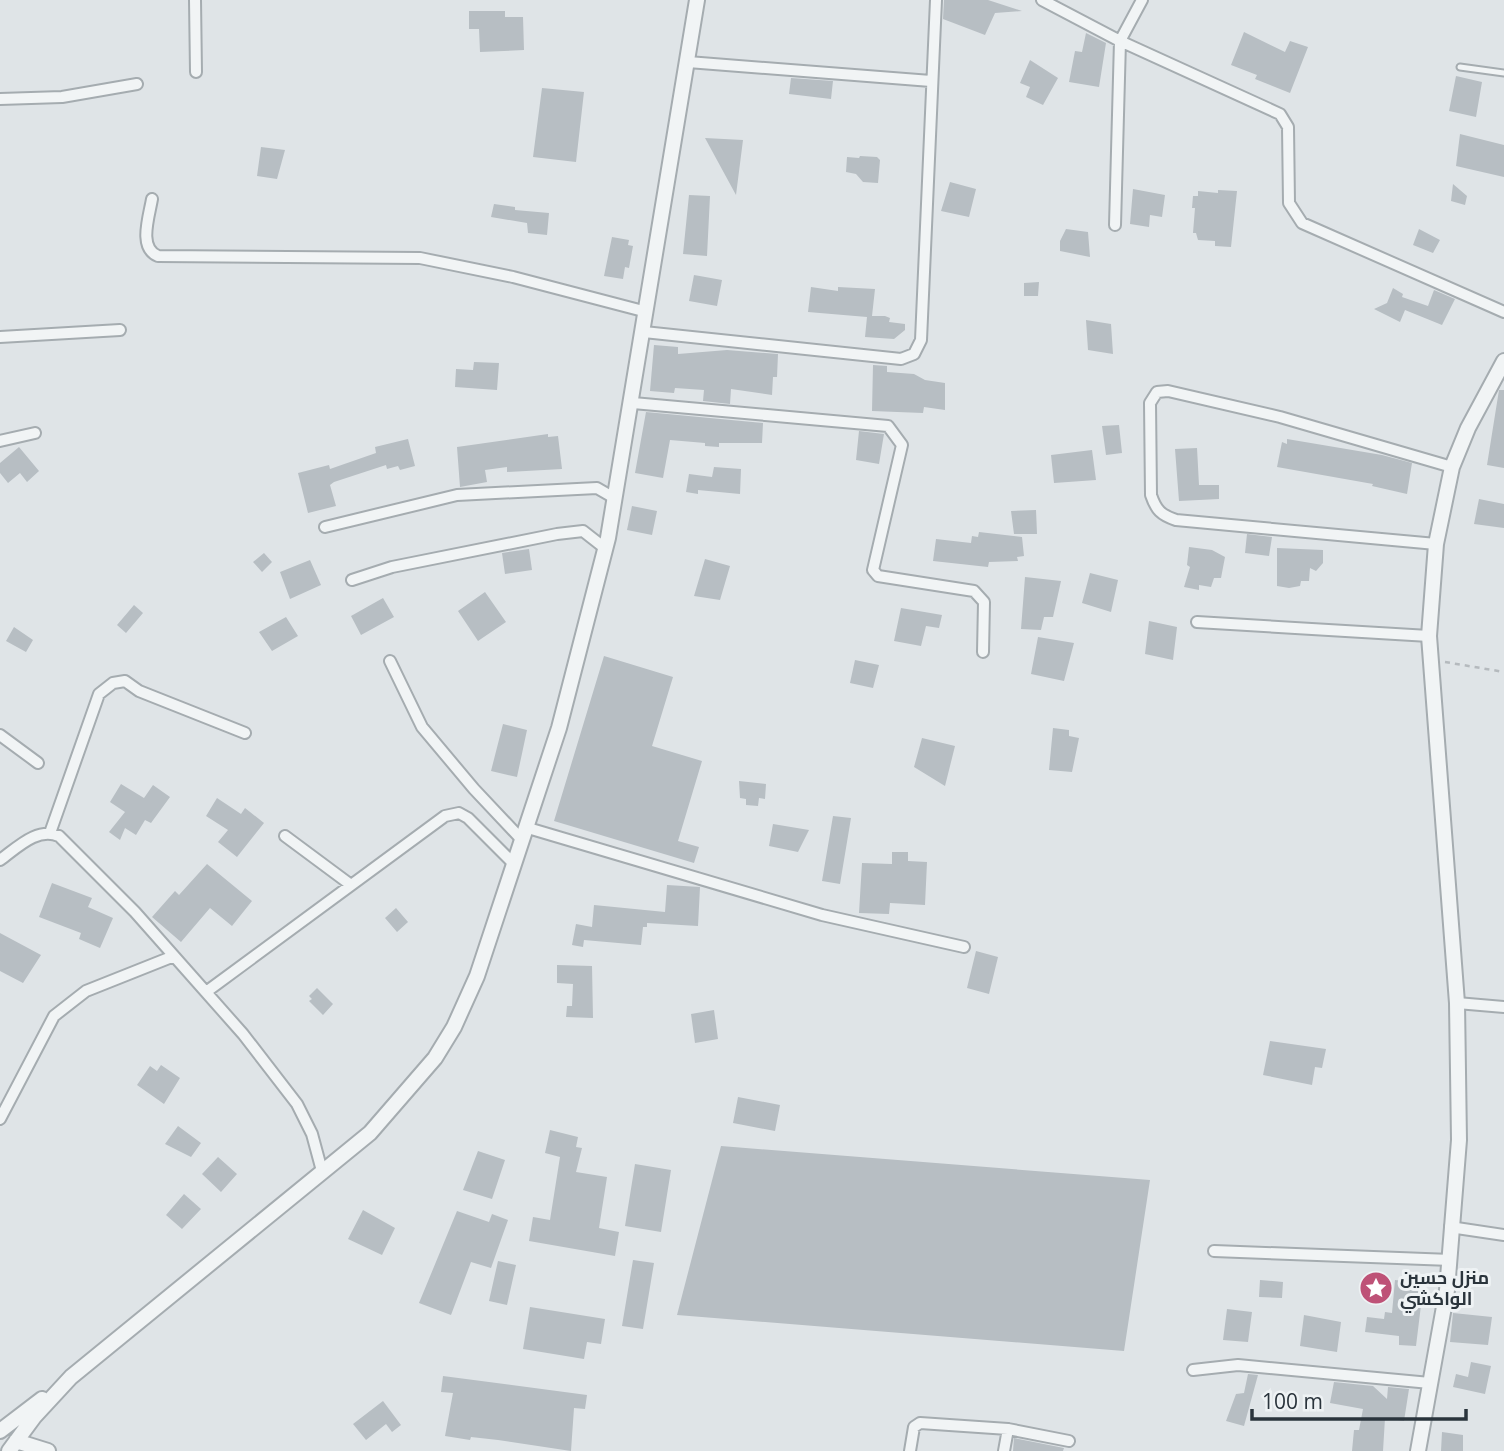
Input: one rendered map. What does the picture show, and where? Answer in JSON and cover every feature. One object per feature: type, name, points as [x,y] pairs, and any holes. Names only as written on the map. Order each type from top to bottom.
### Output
[{"type":"street","points":[[195,0],[196,72]]},
{"type":"street","points":[[0,1431],[71,1377],[370,1133],[435,1058],[463,1010],[526,834],[559,728],[606,549],[633,403],[697,0]]},
{"type":"street","points":[[644,331],[901,359],[914,354],[921,340],[936,0]]},
{"type":"street","points":[[1042,0],[1120,41],[1280,114],[1288,127],[1289,204],[1302,223],[1504,312]]},
{"type":"street","points":[[1115,225],[1120,41],[1142,0]]},
{"type":"street","points":[[688,62],[931,80]]},
{"type":"street","points":[[0,99],[62,97],[138,84]]},
{"type":"street","points":[[152,199],[146,245],[150,253],[158,256],[420,258],[513,277],[647,312]]},
{"type":"street","points":[[0,337],[120,330]]},
{"type":"street","points":[[1418,1451],[1451,1260],[1450,1227],[1459,1140],[1457,1003],[1429,636],[1436,544],[1452,467],[1468,428],[1504,361]]},
{"type":"street","points":[[1436,544],[1176,520],[1162,515],[1155,509],[1151,495],[1150,403],[1157,392],[1168,391],[1280,417],[1452,467]]},
{"type":"street","points":[[633,403],[888,426],[902,444],[873,570],[878,576],[974,591],[984,602],[983,652]]},
{"type":"street","points":[[0,441],[34,432]]},
{"type":"street","points":[[325,527],[457,495],[597,488],[615,499]]},
{"type":"street","points":[[352,580],[392,567],[557,534],[583,531],[606,549]]},
{"type":"street","points":[[1197,622],[1429,636]]},
{"type":"street","points":[[390,661],[422,727],[474,789],[526,834],[822,915],[964,947]]},
{"type":"street","points":[[50,833],[99,694],[113,683],[125,681],[139,691],[245,733]]},
{"type":"street","points":[[0,735],[38,764]]},
{"type":"street","points":[[206,992],[445,816],[460,813],[468,818],[515,865]]},
{"type":"street","points":[[0,860],[33,836],[50,833],[59,836],[206,992],[297,1104],[312,1134],[322,1171]]},
{"type":"street","points":[[285,836],[351,885]]},
{"type":"street","points":[[0,1119],[54,1016],[86,991],[174,956]]},
{"type":"street","points":[[1457,1003],[1504,1007]]},
{"type":"street","points":[[1450,1227],[1504,1235]]},
{"type":"street","points":[[1214,1251],[1451,1260]]},
{"type":"street","points":[[1193,1370],[1238,1365],[1430,1383]]},
{"type":"street","points":[[13,1446],[71,1377]]},
{"type":"street","points":[[910,1451],[914,1427],[920,1423],[1008,1429],[1069,1441]]},
{"type":"street","points":[[1003,1451],[1008,1429]]},
{"type":"street","points":[[13,1446],[48,1451]]},
{"type":"lane","points":[[1460,66],[1504,73]]},
{"type":"path","points":[[1430,660],[1504,672]]},
{"type":"building","points":[[944,0],[988,0],[1022,11],[995,13],[985,35],[943,19]]},
{"type":"building","points":[[469,11],[505,11],[505,17],[523,17],[524,50],[480,52],[479,29],[469,29]]},
{"type":"building","points":[[1244,32],[1285,52],[1290,41],[1308,47],[1290,93],[1255,79],[1257,75],[1231,65]]},
{"type":"building","points":[[1086,33],[1106,43],[1099,87],[1069,82],[1075,51],[1082,52]]},
{"type":"building","points":[[1030,60],[1058,78],[1043,105],[1026,97],[1030,87],[1020,83]]},
{"type":"building","points":[[1456,76],[1482,82],[1476,117],[1449,111]]},
{"type":"building","points":[[791,78],[833,81],[831,99],[789,94]]},
{"type":"building","points":[[542,88],[584,92],[576,162],[533,157]]},
{"type":"building","points":[[1460,134],[1504,145],[1504,177],[1456,166]]},
{"type":"building","points":[[705,138],[743,140],[736,195]]},
{"type":"building","points":[[261,147],[285,150],[277,179],[257,176]]},
{"type":"building","points":[[847,157],[877,157],[880,160],[878,183],[863,182],[856,174],[846,172]]},
{"type":"building","points":[[950,182],[976,189],[969,217],[941,211]]},
{"type":"building","points":[[1453,184],[1467,196],[1465,205],[1451,201]]},
{"type":"building","points":[[1133,189],[1165,195],[1162,217],[1150,215],[1149,227],[1130,224]]},
{"type":"building","points":[[1218,190],[1237,191],[1231,247],[1215,246],[1215,241],[1198,240],[1196,233],[1193,233],[1193,196],[1198,196],[1198,191],[1218,193]]},
{"type":"building","points":[[689,195],[710,196],[707,256],[683,254]]},
{"type":"building","points":[[494,204],[515,207],[515,210],[549,213],[547,235],[528,233],[527,223],[491,217]]},
{"type":"building","points":[[1066,229],[1088,232],[1090,257],[1060,251],[1060,241]]},
{"type":"building","points":[[1419,229],[1440,240],[1433,253],[1413,245]]},
{"type":"building","points":[[612,237],[629,240],[628,245],[633,246],[629,268],[625,267],[623,279],[604,276]]},
{"type":"building","points":[[694,275],[722,280],[717,306],[689,301]]},
{"type":"building","points":[[1039,282],[1038,296],[1024,296],[1024,283]]},
{"type":"building","points":[[811,287],[838,291],[838,287],[875,289],[872,316],[885,316],[890,318],[889,322],[905,324],[905,330],[894,339],[865,337],[867,317],[808,312]]},
{"type":"building","points":[[1393,288],[1403,294],[1402,297],[1428,306],[1434,290],[1455,299],[1442,325],[1405,310],[1400,322],[1374,309],[1387,303]]},
{"type":"building","points":[[1086,320],[1111,324],[1113,354],[1088,350]]},
{"type":"building","points":[[654,345],[678,347],[678,354],[727,350],[778,354],[777,377],[773,377],[772,395],[731,389],[730,404],[703,401],[704,390],[675,388],[674,393],[650,391]]},
{"type":"building","points":[[474,362],[499,363],[497,390],[455,387],[456,369],[473,370]]},
{"type":"building","points":[[873,365],[887,366],[887,372],[914,374],[925,380],[945,383],[945,410],[924,407],[923,413],[872,411]]},
{"type":"building","points":[[1499,390],[1504,390],[1504,468],[1487,465]]},
{"type":"building","points":[[646,412],[763,423],[762,443],[719,443],[719,447],[670,440],[663,478],[635,473]]},
{"type":"building","points":[[1119,425],[1122,453],[1106,455],[1102,426]]},
{"type":"building","points":[[859,431],[884,434],[879,464],[856,460]]},
{"type":"building","points":[[548,434],[548,437],[558,436],[562,469],[507,472],[507,467],[485,470],[487,482],[460,487],[457,447]]},
{"type":"building","points":[[408,439],[415,466],[400,470],[398,466],[387,469],[386,465],[334,482],[330,485],[336,506],[308,513],[298,473],[329,465],[330,469],[376,453],[375,447]]},
{"type":"building","points":[[1287,439],[1382,455],[1412,463],[1407,494],[1372,486],[1373,484],[1277,467],[1282,442],[1287,444]]},
{"type":"building","points":[[19,447],[39,471],[27,482],[20,473],[8,483],[0,473],[0,463]]},
{"type":"building","points":[[1197,448],[1199,485],[1219,485],[1219,499],[1179,501],[1175,449]]},
{"type":"building","points":[[1092,450],[1096,480],[1054,483],[1051,455]]},
{"type":"building","points":[[714,467],[741,469],[740,494],[698,490],[698,494],[686,492],[689,474],[712,477]]},
{"type":"building","points":[[1479,499],[1504,504],[1504,528],[1474,524]]},
{"type":"building","points":[[632,506],[657,511],[652,535],[627,530]]},
{"type":"building","points":[[1036,510],[1037,534],[1014,534],[1011,511]]},
{"type":"building","points":[[979,532],[1022,537],[1024,556],[1017,557],[1018,561],[989,562],[988,567],[933,561],[936,539],[971,543],[972,536],[978,537]]},
{"type":"building","points":[[1247,534],[1272,537],[1269,556],[1245,553]]},
{"type":"building","points":[[1189,547],[1212,550],[1225,557],[1221,578],[1214,578],[1211,587],[1199,585],[1199,590],[1184,587],[1190,567],[1187,565]]},
{"type":"building","points":[[1277,548],[1323,550],[1323,563],[1316,571],[1310,568],[1309,581],[1301,581],[1300,586],[1277,586]]},
{"type":"building","points":[[529,549],[532,570],[505,574],[502,553]]},
{"type":"building","points":[[264,553],[272,562],[262,572],[253,562]]},
{"type":"building","points":[[705,559],[730,566],[720,600],[694,596]]},
{"type":"building","points":[[310,560],[321,585],[290,599],[280,572]]},
{"type":"building","points":[[1090,573],[1118,580],[1111,612],[1082,603]]},
{"type":"building","points":[[1025,577],[1061,581],[1053,617],[1044,617],[1041,630],[1021,629]]},
{"type":"building","points":[[485,592],[506,622],[478,641],[458,611]]},
{"type":"building","points":[[383,598],[394,617],[361,635],[351,616]]},
{"type":"building","points":[[134,605],[143,613],[126,633],[117,625]]},
{"type":"building","points":[[901,608],[942,615],[939,628],[926,626],[921,646],[894,641]]},
{"type":"building","points":[[286,617],[298,636],[272,651],[259,632]]},
{"type":"building","points":[[1149,621],[1177,627],[1173,660],[1145,654]]},
{"type":"building","points":[[14,627],[33,640],[26,652],[6,641]]},
{"type":"building","points":[[1038,637],[1074,643],[1064,681],[1031,674]]},
{"type":"building","points":[[604,656],[673,677],[652,746],[702,761],[678,841],[699,847],[694,863],[554,821]]},
{"type":"building","points":[[855,660],[879,665],[873,688],[850,683]]},
{"type":"building","points":[[503,724],[527,730],[517,777],[491,771]]},
{"type":"building","points":[[1053,728],[1069,730],[1069,736],[1079,738],[1072,772],[1049,770]]},
{"type":"building","points":[[922,738],[955,746],[945,786],[914,767]]},
{"type":"building","points":[[739,781],[766,784],[765,799],[759,798],[758,806],[746,805],[746,799],[740,798]]},
{"type":"building","points":[[121,784],[144,798],[153,785],[170,797],[151,823],[145,820],[136,835],[125,828],[120,840],[109,832],[125,812],[110,802]]},
{"type":"building","points":[[217,798],[241,814],[245,808],[264,823],[237,857],[218,842],[228,830],[206,816]]},
{"type":"building","points":[[833,816],[851,818],[840,884],[822,881]]},
{"type":"building","points":[[773,824],[809,830],[798,852],[769,846]]},
{"type":"building","points":[[892,852],[908,852],[908,861],[927,862],[925,905],[890,903],[889,914],[859,913],[862,863],[892,864]]},
{"type":"building","points":[[207,864],[252,901],[232,926],[210,908],[181,942],[152,917],[175,891],[179,895]]},
{"type":"building","points":[[52,883],[92,898],[88,907],[113,918],[100,948],[79,939],[81,933],[39,917]]},
{"type":"building","points":[[667,885],[700,887],[698,926],[647,923],[647,927],[643,927],[641,945],[584,940],[583,947],[572,945],[576,924],[592,927],[594,905],[665,912]]},
{"type":"building","points":[[396,908],[408,922],[397,932],[385,918]]},
{"type":"building","points":[[0,933],[41,955],[23,983],[0,971]]},
{"type":"building","points":[[976,951],[998,957],[989,994],[967,988]]},
{"type":"building","points":[[557,965],[592,966],[593,1018],[566,1017],[567,1006],[572,1006],[573,984],[557,983]]},
{"type":"building","points":[[317,988],[333,1004],[323,1015],[309,1001],[312,999],[309,996]]},
{"type":"building","points":[[714,1010],[718,1039],[695,1043],[691,1014]]},
{"type":"building","points":[[1270,1041],[1326,1049],[1322,1068],[1315,1067],[1312,1085],[1263,1075]]},
{"type":"building","points":[[161,1065],[180,1078],[164,1104],[137,1085],[150,1066],[157,1071]]},
{"type":"building","points":[[738,1097],[780,1105],[775,1131],[733,1123]]},
{"type":"building","points":[[178,1126],[201,1143],[191,1157],[165,1144]]},
{"type":"building","points":[[550,1130],[578,1137],[576,1147],[582,1148],[576,1172],[607,1177],[599,1228],[619,1232],[615,1256],[529,1241],[533,1217],[550,1220],[560,1157],[545,1153]]},
{"type":"building","points":[[721,1146],[1150,1180],[1124,1351],[677,1315]]},
{"type":"building","points":[[478,1151],[505,1160],[492,1199],[463,1190]]},
{"type":"building","points":[[218,1157],[237,1174],[221,1192],[202,1174]]},
{"type":"building","points":[[635,1164],[671,1170],[661,1232],[625,1226]]},
{"type":"building","points":[[184,1194],[201,1209],[182,1229],[166,1215]]},
{"type":"building","points":[[363,1210],[395,1228],[382,1255],[348,1239]]},
{"type":"building","points":[[457,1211],[489,1222],[492,1214],[508,1220],[491,1268],[471,1262],[451,1315],[419,1303]]},
{"type":"building","points":[[633,1260],[654,1263],[643,1329],[622,1326]]},
{"type":"building","points":[[498,1261],[516,1265],[507,1305],[489,1301]]},
{"type":"building","points":[[1260,1280],[1283,1282],[1282,1298],[1259,1297]]},
{"type":"building","points":[[1395,1280],[1412,1282],[1411,1288],[1423,1289],[1416,1346],[1399,1345],[1399,1336],[1365,1332],[1367,1317],[1384,1319],[1385,1312],[1392,1313]]},
{"type":"building","points":[[530,1307],[605,1319],[601,1344],[587,1342],[584,1359],[523,1349]]},
{"type":"building","points":[[1227,1309],[1252,1312],[1248,1342],[1223,1340]]},
{"type":"building","points":[[1453,1313],[1492,1317],[1488,1345],[1450,1342]]},
{"type":"building","points":[[1304,1315],[1341,1322],[1337,1352],[1300,1346]]},
{"type":"building","points":[[1471,1362],[1491,1366],[1485,1394],[1453,1387],[1456,1374],[1468,1377]]},
{"type":"building","points":[[1248,1374],[1258,1375],[1244,1426],[1226,1421],[1236,1394],[1244,1393]]},
{"type":"building","points":[[443,1376],[587,1395],[585,1409],[574,1408],[571,1451],[498,1440],[471,1437],[470,1440],[445,1436],[453,1393],[441,1392]]},
{"type":"building","points":[[1334,1382],[1373,1386],[1387,1399],[1388,1387],[1409,1389],[1404,1421],[1385,1418],[1383,1451],[1352,1451],[1354,1430],[1359,1430],[1363,1409],[1330,1403]]},
{"type":"building","points":[[383,1401],[401,1425],[392,1432],[386,1424],[366,1440],[353,1424]]},
{"type":"building","points":[[1442,1432],[1463,1435],[1463,1451],[1441,1451]]},
{"type":"building","points":[[1014,1438],[1064,1448],[1063,1451],[1013,1451]]},
{"type":"place","name":"منزل حسين الواكشي","points":[[1376,1288]]}]
